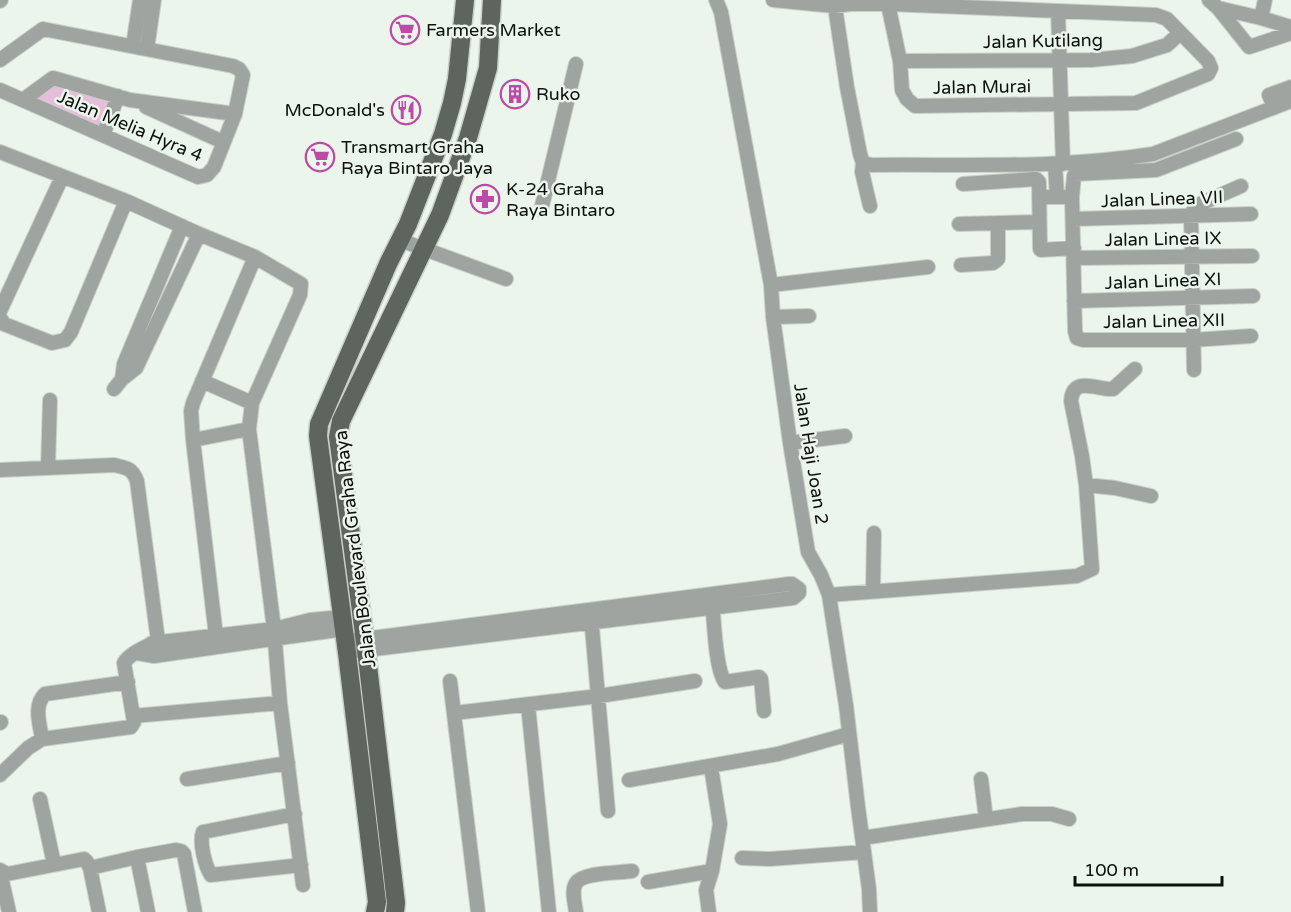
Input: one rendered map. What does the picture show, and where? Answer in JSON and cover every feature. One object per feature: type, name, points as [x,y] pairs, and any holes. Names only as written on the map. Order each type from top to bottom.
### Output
[{"type":"main road","name":"Jalan Boulevard Graha Raya","points":[[375,912],[377,902],[318,436],[319,424],[388,264],[408,224],[433,159],[452,103],[457,79],[465,0]]},
{"type":"main road","name":"Jalan Boulevard Graha Raya","points":[[395,912],[396,903],[365,644],[338,437],[341,421],[440,214],[468,138],[488,68],[492,0]]},
{"type":"street","name":"Jalan Haji Joan 2","points":[[716,0],[721,12],[771,285],[772,317],[808,552],[829,595],[846,705],[870,912]]},
{"type":"street","points":[[773,0],[851,4],[888,2],[1156,15],[1167,20],[1180,33]]},
{"type":"street","points":[[1261,18],[1266,0]]},
{"type":"street","points":[[133,46],[145,1]]},
{"type":"street","points":[[0,60],[43,29],[147,49],[145,1]]},
{"type":"street","points":[[888,2],[900,61]]},
{"type":"street","points":[[834,3],[847,87],[863,163],[862,172],[870,206]]},
{"type":"street","points":[[1214,4],[1291,27]]},
{"type":"street","points":[[1214,4],[1249,47],[1291,33]]},
{"type":"street","points":[[1057,196],[1061,104],[1058,11]]},
{"type":"street","name":"Jalan Kutilang","points":[[900,61],[1091,60],[1132,56],[1167,45],[1180,33]]},
{"type":"street","name":"Jalan Murai","points":[[900,61],[902,90],[915,106],[1136,104],[1208,74],[1211,68],[1208,61],[1180,33]]},
{"type":"street","name":"Jalan Melia Hyra 4","points":[[0,90],[198,177],[207,175],[214,167],[235,114],[243,75],[233,66],[147,49]]},
{"type":"street","points":[[541,210],[576,64]]},
{"type":"street","points":[[24,100],[54,78],[124,98],[235,114]]},
{"type":"street","points":[[1274,107],[1269,95],[1291,87]]},
{"type":"street","points":[[103,135],[124,98]]},
{"type":"street","points":[[124,98],[223,142]]},
{"type":"street","points":[[863,163],[872,165],[1059,164],[1153,154],[1291,101]]},
{"type":"street","points":[[1074,301],[1072,196],[1075,174],[1156,170],[1236,139]]},
{"type":"street","points":[[2,157],[126,201],[255,257],[301,284],[300,296],[252,403],[249,429],[303,885]]},
{"type":"street","points":[[0,311],[62,177]]},
{"type":"street","points":[[959,224],[1039,222],[1038,180],[1036,179],[963,184]]},
{"type":"street","points":[[1194,370],[1191,216],[1200,204],[1241,186]]},
{"type":"street","points":[[1039,197],[1072,196]]},
{"type":"street","points":[[0,318],[4,324],[52,343],[65,340],[71,332],[126,201]]},
{"type":"street","name":"Jalan Linea VII","points":[[1073,219],[1251,214]]},
{"type":"street","name":"Jalan Linea IX","points":[[1039,222],[1041,250],[1192,257],[1252,256]]},
{"type":"street","points":[[961,265],[993,263],[998,259],[998,223]]},
{"type":"street","points":[[182,226],[124,364],[118,384],[136,368],[199,234]]},
{"type":"street","points":[[400,240],[506,279]]},
{"type":"street","points":[[216,636],[191,411],[255,257]]},
{"type":"street","points":[[771,285],[928,267]]},
{"type":"street","name":"Jalan Linea XI","points":[[1074,301],[1253,296]]},
{"type":"street","name":"Jalan Linea XII","points":[[1074,301],[1075,331],[1077,338],[1083,340],[1194,340],[1251,336]]},
{"type":"street","points":[[772,317],[809,316]]},
{"type":"street","points":[[829,595],[1077,576],[1092,569],[1086,485],[1071,401],[1072,394],[1075,389],[1082,386],[1113,389],[1135,369]]},
{"type":"street","points":[[202,381],[252,403]]},
{"type":"street","points":[[48,468],[50,400]]},
{"type":"street","points":[[193,440],[249,429]]},
{"type":"street","points":[[790,443],[845,436]]},
{"type":"street","points":[[0,470],[114,465],[134,472],[158,642]]},
{"type":"street","points":[[1086,485],[1116,488],[1151,496]]},
{"type":"street","points":[[873,591],[874,533]]},
{"type":"street","points":[[0,775],[28,748],[42,739],[131,727],[134,722],[124,663],[130,655],[152,643],[216,636],[274,634],[344,635],[365,644],[712,601],[793,598],[799,593],[799,589],[789,584],[712,601]]},
{"type":"street","points":[[712,601],[722,679],[725,682],[759,677],[764,711]]},
{"type":"street","points":[[591,616],[608,811]]},
{"type":"street","points":[[137,653],[154,656],[274,634]]},
{"type":"street","points":[[450,681],[478,912]]},
{"type":"street","points":[[454,712],[599,696],[695,681]]},
{"type":"street","points":[[42,739],[38,709],[39,700],[45,694],[128,682]]},
{"type":"street","points":[[133,716],[280,703]]},
{"type":"street","points":[[528,705],[549,912]]},
{"type":"street","points":[[629,780],[778,754],[849,734]]},
{"type":"street","points":[[187,779],[288,763]]},
{"type":"street","points":[[709,912],[706,890],[712,871],[720,824],[711,767]]},
{"type":"street","points":[[981,779],[986,819]]},
{"type":"street","points":[[40,799],[54,864]]},
{"type":"street","points":[[742,858],[770,859],[863,845],[986,819],[1037,813],[1069,819]]},
{"type":"street","points":[[295,814],[202,832],[201,837],[206,868],[211,875],[301,865]]},
{"type":"street","points":[[90,868],[137,857],[181,851],[184,854],[195,912]]},
{"type":"street","points":[[137,857],[148,912]]},
{"type":"street","points":[[9,912],[0,872],[7,874],[84,859],[90,868],[99,912]]},
{"type":"street","points":[[576,912],[573,891],[577,882],[585,876],[632,871]]},
{"type":"street","points":[[648,882],[712,871]]},
{"type":"shaded area","points":[[55,83],[113,98],[103,131],[34,98]]},
{"type":"place","name":"Farmers Market","points":[[405,30]]},
{"type":"place","name":"Ruko","points":[[515,94]]},
{"type":"place","name":"McDonald's","points":[[406,110]]},
{"type":"place","name":"Transmart Graha Raya Bintaro Jaya","points":[[320,157]]},
{"type":"place","name":"K-24 Graha Raya Bintaro","points":[[485,199]]}]
